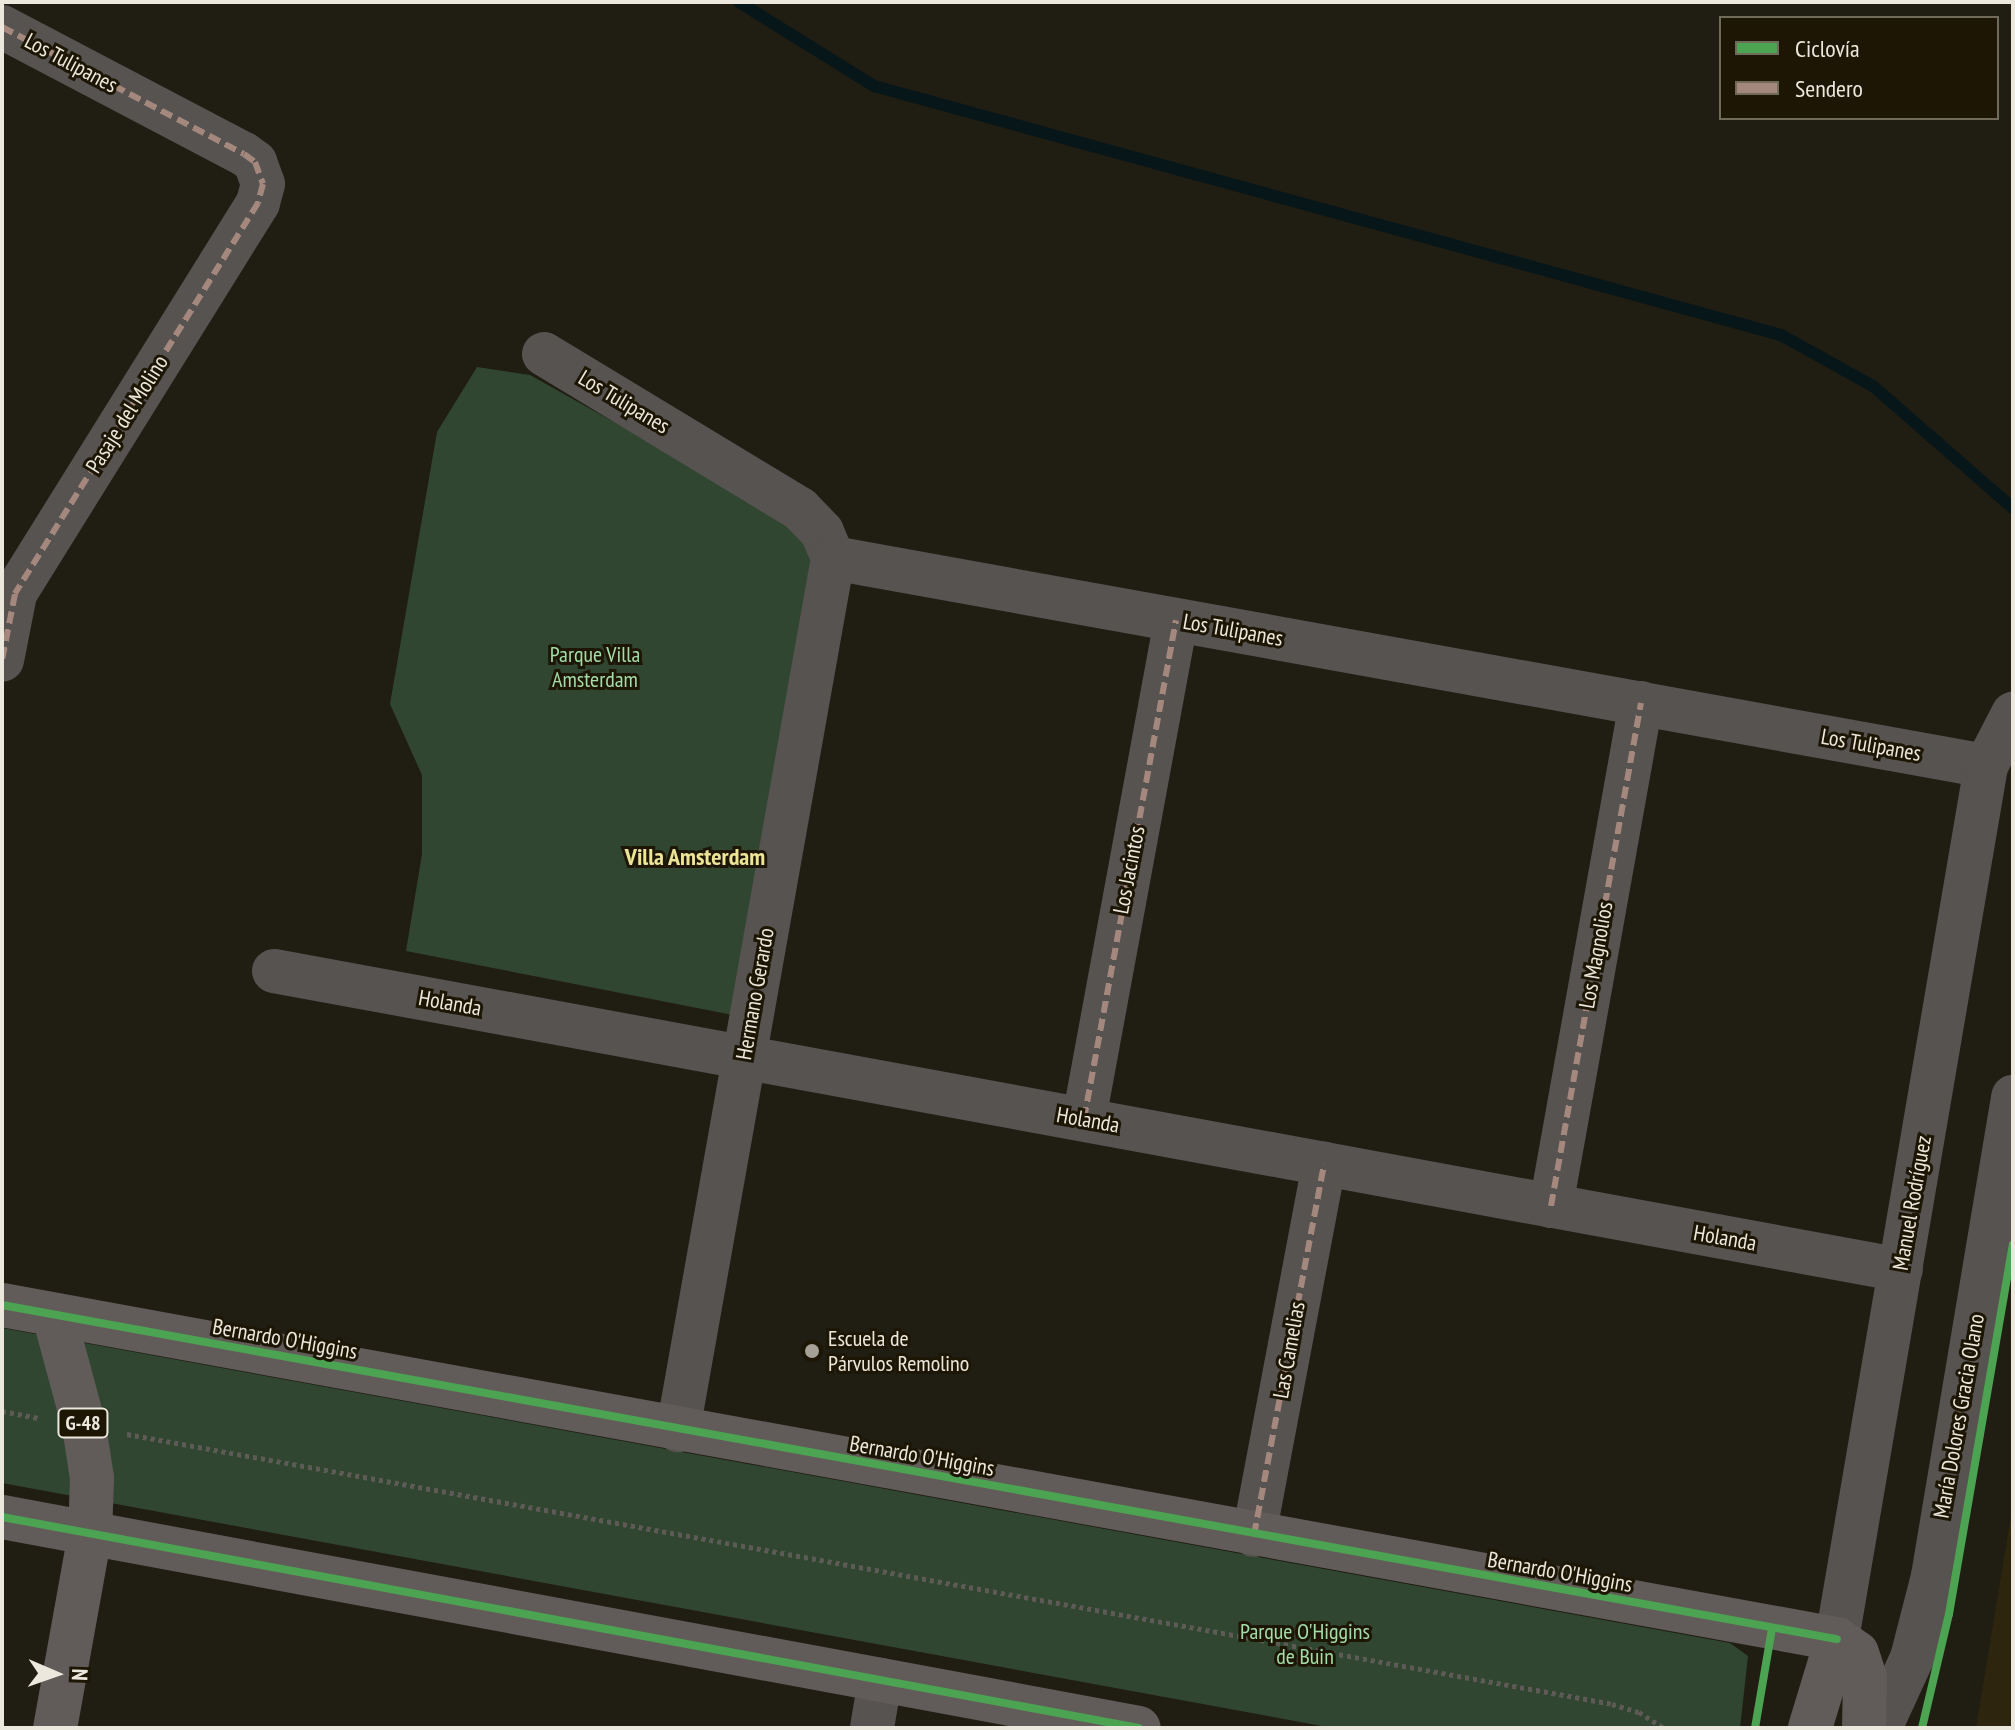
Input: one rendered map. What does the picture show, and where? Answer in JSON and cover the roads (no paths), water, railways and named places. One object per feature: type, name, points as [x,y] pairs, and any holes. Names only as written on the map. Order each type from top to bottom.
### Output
[{"type":"main road","name":"Bernardo O'Higgins","points":[[2,1305],[1837,1639]]},
{"type":"main road","name":"G-48","points":[[54,1315],[84,1426],[92,1478],[90,1534],[55,1728]]},
{"type":"main road","points":[[2,1517],[1139,1728]]},
{"type":"main road","name":"Manuel Rodríguez","points":[[1810,1728],[1837,1639]]},
{"type":"main road","points":[[1837,1639],[1857,1653],[1865,1677],[1864,1728]]},
{"type":"street","name":"Los Tulipanes","points":[[2,27],[244,154],[255,162],[262,174]]},
{"type":"street","name":"Pasaje del Molino","points":[[2,660],[8,593],[258,203],[262,174]]},
{"type":"street","name":"Los Tulipanes","points":[[544,354],[800,509],[822,532],[833,558],[1986,766]]},
{"type":"street","name":"Hermano Gerardo","points":[[678,1430],[833,558]]},
{"type":"street","name":"Los Jacintos","points":[[1084,1119],[1176,620]]},
{"type":"street","name":"Los Magnolios","points":[[1551,1206],[1641,703]]},
{"type":"street","points":[[1986,766],[2013,714]]},
{"type":"street","name":"Manuel Rodríguez","points":[[1837,1639],[1986,766]]},
{"type":"street","name":"Holanda","points":[[274,971],[1901,1270]]},
{"type":"street","name":"María Dolores Gracia Olano","points":[[1880,1728],[1912,1658],[1933,1576],[2013,1097]]},
{"type":"street","name":"Las Camelias","points":[[1254,1535],[1324,1164]]},
{"type":"street","points":[[872,1728],[880,1680]]},
{"type":"waterway","points":[[739,2],[874,86],[1781,335],[1873,386],[2013,508]]},
{"type":"place","name":"Escuela de Párvulos Remolino","points":[[812,1351]]},
{"type":"district","name":"Villa Amsterdam","points":[[695,857]]},
{"type":"park label","name":"Parque Villa Amsterdam","points":[[595,666]]},
{"type":"park label","name":"Parque O'Higgins de Buin","points":[[1305,1644]]}]
